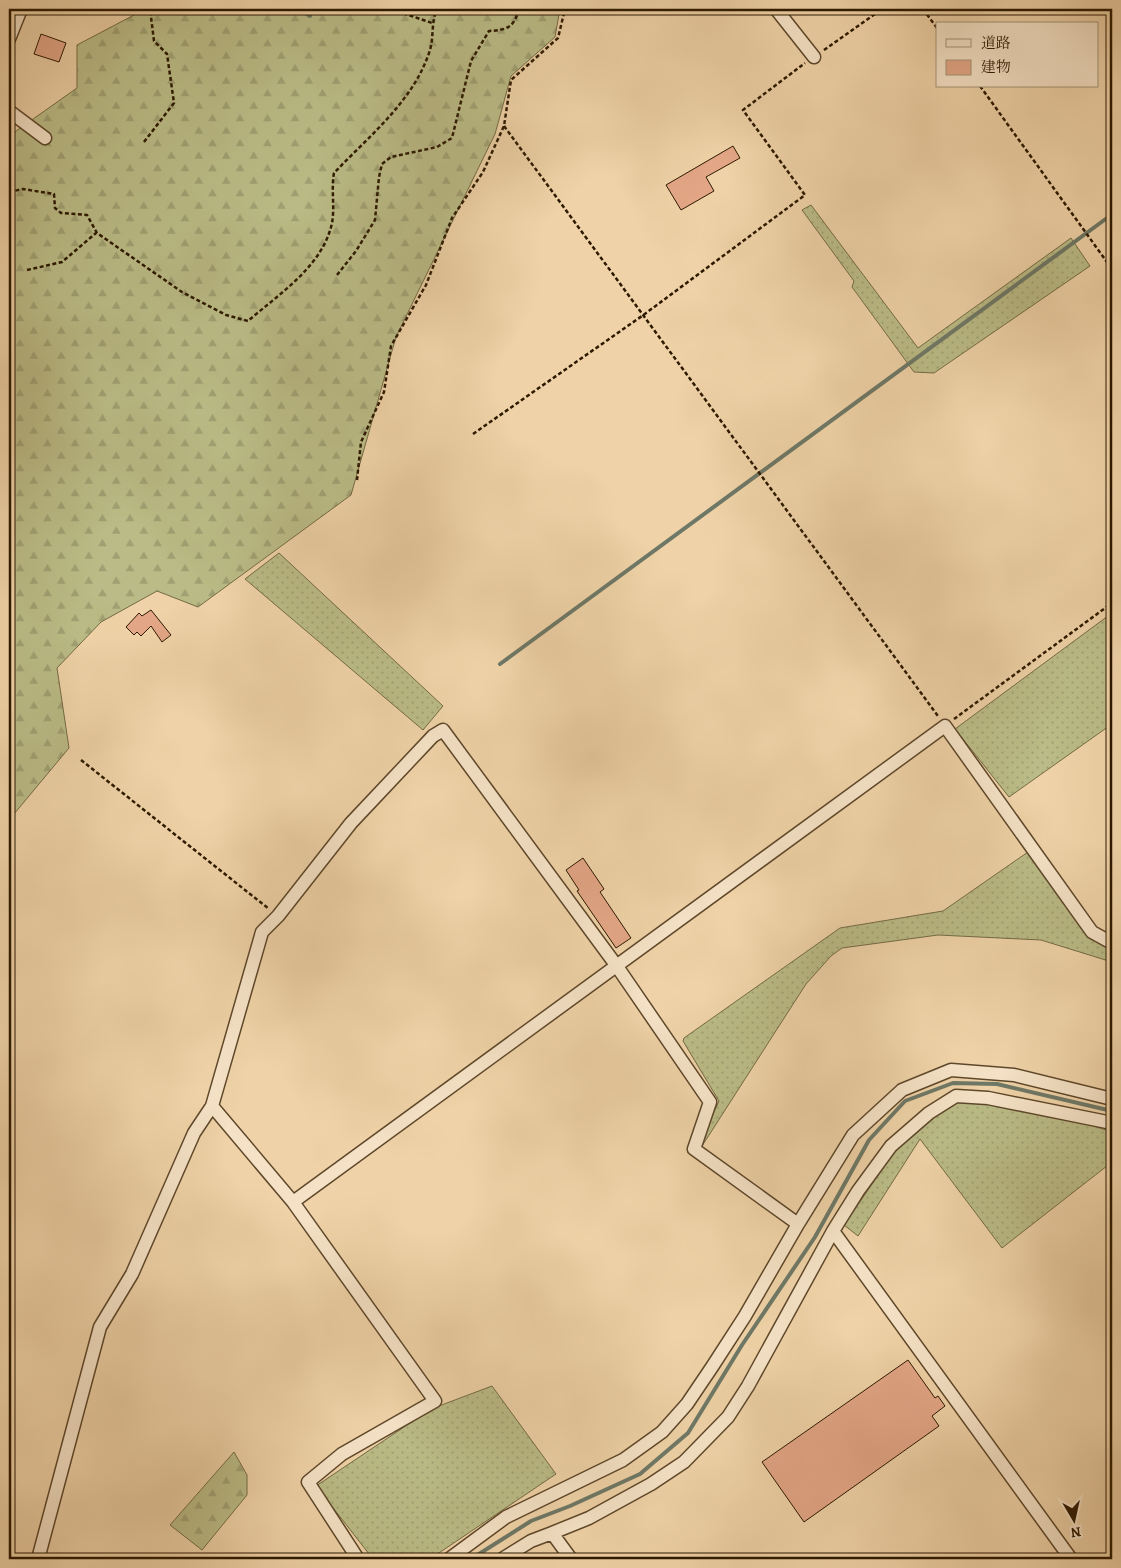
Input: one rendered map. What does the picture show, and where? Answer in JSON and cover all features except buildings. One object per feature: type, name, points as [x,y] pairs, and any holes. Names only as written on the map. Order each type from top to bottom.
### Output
[{"type":"street","points":[[9,40],[20,9]]},
{"type":"street","points":[[776,9],[814,57]]},
{"type":"street","points":[[9,111],[45,138]]},
{"type":"street","points":[[293,1202],[945,726],[1092,932],[1112,944]]},
{"type":"street","points":[[38,1559],[100,1327],[132,1274],[194,1133],[212,1106],[262,932],[278,916],[351,823],[433,736],[443,730],[616,965],[710,1102],[694,1149],[798,1224]]},
{"type":"street","points":[[449,1559],[506,1517],[623,1460],[662,1432],[687,1404],[745,1316],[798,1224],[853,1135],[902,1090],[951,1070],[1014,1075],[1112,1099]]},
{"type":"street","points":[[502,1559],[531,1541],[590,1518],[650,1484],[684,1462],[728,1417],[748,1386],[833,1231],[858,1191],[891,1146],[929,1113],[956,1096],[988,1098],[1112,1123]]},
{"type":"street","points":[[212,1106],[293,1202],[435,1401],[342,1454],[308,1482],[358,1559]]},
{"type":"street","points":[[833,1231],[1071,1559]]},
{"type":"street","points":[[552,1533],[571,1559]]},
{"type":"path","points":[[144,142],[174,103],[167,54],[154,41],[150,9]]},
{"type":"path","points":[[391,9],[432,24]]},
{"type":"path","points":[[9,192],[23,189],[54,194],[55,208],[61,213],[87,215],[97,233],[182,292],[226,315],[248,321],[305,271],[319,253],[332,223],[334,172],[394,112],[418,77],[430,49],[432,24],[437,9]]},
{"type":"path","points":[[337,275],[356,251],[375,220],[382,164],[391,157],[437,147],[452,138],[471,61],[489,31],[505,30],[515,24],[519,9]]},
{"type":"path","points":[[357,480],[361,442],[384,392],[391,346],[426,285],[452,218],[483,172],[504,126],[511,80],[558,38],[565,9]]},
{"type":"path","points":[[473,434],[642,316],[805,195],[743,110],[882,9]]},
{"type":"path","points":[[924,9],[936,27]]},
{"type":"path","points":[[981,88],[1112,269]]},
{"type":"path","points":[[504,126],[945,726],[1112,603]]},
{"type":"path","points":[[27,270],[62,262],[97,233]]},
{"type":"path","points":[[81,760],[278,916]]},
{"type":"green space","points":[[140,9],[253,9],[261,14],[263,9],[560,9],[555,37],[511,76],[495,134],[396,337],[351,495],[198,607],[157,591],[101,622],[57,668],[69,748],[9,820],[9,136],[77,88],[77,45],[134,15]]},
{"type":"green space","points":[[811,205],[918,348],[1071,238],[1090,266],[934,373],[914,372],[852,287],[854,281],[802,210]]},
{"type":"green space","points":[[279,553],[443,706],[423,730],[245,579]]},
{"type":"green space","points":[[1112,613],[1112,724],[1009,797],[955,729]]},
{"type":"green space","points":[[1028,852],[1089,938],[1112,950],[1112,962],[1041,940],[938,935],[842,948],[831,956],[806,984],[702,1146],[701,1140],[719,1101],[683,1041],[684,1038],[840,928],[943,911]]},
{"type":"green space","points":[[954,1102],[1014,1107],[1074,1120],[1112,1132],[1112,1162],[1002,1248],[920,1139],[858,1236],[844,1225],[894,1152],[928,1121]]},
{"type":"green space","points":[[492,1386],[556,1474],[430,1559],[373,1559],[316,1486],[431,1409]]},
{"type":"green space","points":[[234,1452],[247,1475],[247,1495],[202,1550],[170,1525]]},
{"type":"waterway","points":[[299,9],[310,16]]},
{"type":"waterway","points":[[500,664],[1107,218]]},
{"type":"waterway","points":[[471,1559],[531,1521],[570,1506],[640,1474],[688,1433],[742,1345],[815,1237],[869,1140],[905,1101],[953,1083],[997,1084],[1112,1111]]}]
